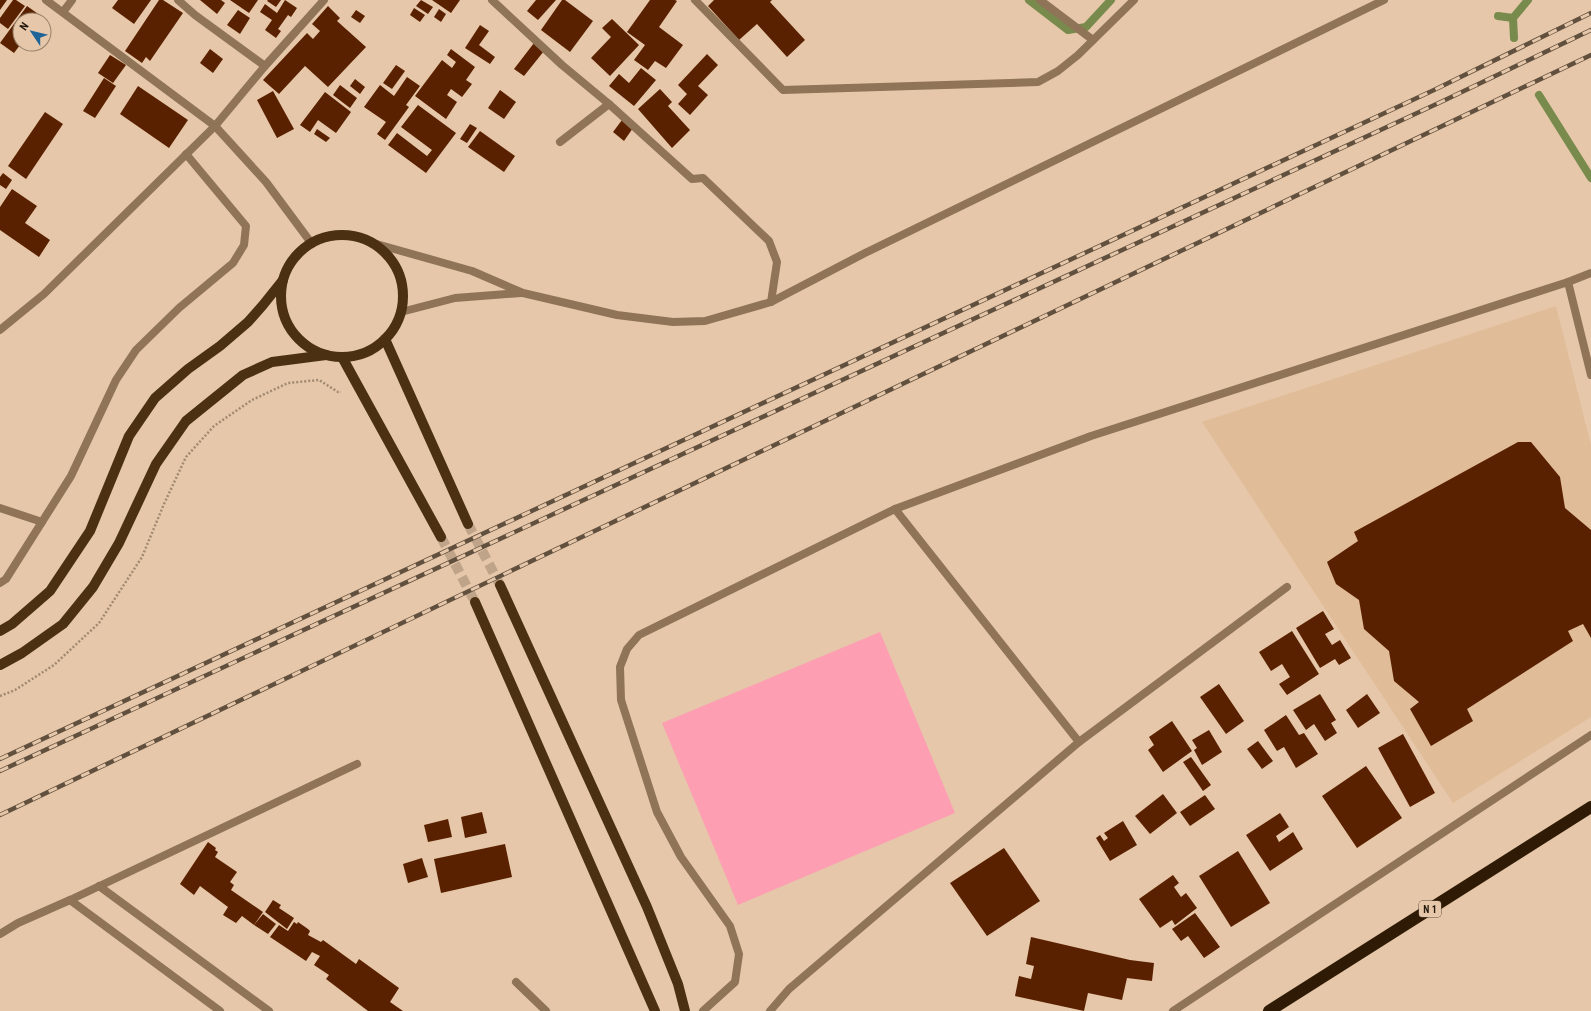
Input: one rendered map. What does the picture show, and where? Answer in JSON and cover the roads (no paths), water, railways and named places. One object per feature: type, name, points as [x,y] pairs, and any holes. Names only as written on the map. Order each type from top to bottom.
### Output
[{"type":"highway","name":"N 1","points":[[1269,1011],[1591,807]]},
{"type":"main road","points":[[0,665],[22,653],[63,624],[93,587],[119,543],[156,464],[186,421],[243,375],[272,362],[326,355],[342,357],[357,355],[372,349],[385,339],[395,326],[401,312],[403,296],[401,280],[395,266],[386,253],[373,243],[358,237],[342,235],[327,237],[312,244],[299,253],[289,265],[283,280],[281,296],[283,312],[289,326],[298,339],[311,349],[326,355]]},
{"type":"main road","points":[[0,631],[12,624],[55,584],[90,531],[129,436],[155,398],[188,369],[220,346],[248,322],[283,280]]},
{"type":"main road","points":[[385,339],[468,524]]},
{"type":"main road","points":[[342,357],[441,537]]},
{"type":"main road","points":[[500,585],[647,907],[678,984],[685,1011]]},
{"type":"main road","points":[[475,602],[655,1011]]},
{"type":"street","points":[[46,0],[215,126],[266,182],[312,244]]},
{"type":"street","points":[[62,12],[72,0]]},
{"type":"street","points":[[178,0],[265,66]]},
{"type":"street","points":[[0,330],[44,294],[215,126],[265,66],[324,0]]},
{"type":"street","points":[[492,0],[562,65],[609,104],[692,179],[703,178],[769,241],[777,262],[771,302]]},
{"type":"street","points":[[695,0],[783,90],[1038,82],[1073,59],[1134,0]]},
{"type":"street","points":[[1040,0],[1093,40]]},
{"type":"street","points":[[373,243],[472,272],[523,293],[617,315],[673,322],[705,321],[771,302],[865,253],[1384,0]]},
{"type":"street","points":[[560,142],[609,104]]},
{"type":"street","points":[[0,583],[6,579],[71,476],[116,380],[136,350],[179,308],[233,263],[244,245],[246,226],[186,154]]},
{"type":"street","points":[[703,1011],[735,982],[739,954],[730,926],[681,857],[657,812],[621,700],[620,667],[626,649],[639,635],[895,509],[1091,436],[1568,282],[1591,273]]},
{"type":"street","points":[[1568,282],[1591,375]]},
{"type":"street","points":[[401,312],[455,298],[523,293]]},
{"type":"street","points":[[0,508],[42,522]]},
{"type":"street","points":[[895,509],[1079,742]]},
{"type":"street","points":[[770,1011],[789,989],[1079,742],[1287,587]]},
{"type":"street","points":[[1173,1011],[1591,735]]},
{"type":"street","points":[[0,934],[18,923],[70,900],[357,764]]},
{"type":"street","points":[[99,886],[269,1011]]},
{"type":"street","points":[[70,900],[220,1011]]},
{"type":"street","points":[[516,982],[546,1011]]},
{"type":"waterway","points":[[1029,0],[1068,30],[1086,27],[1111,0]]},
{"type":"waterway","points":[[1514,38],[1513,18],[1528,0]]},
{"type":"waterway","points":[[1498,16],[1513,18]]},
{"type":"waterway","points":[[1539,95],[1591,178]]},
{"type":"tunnel","points":[[468,524],[500,585]]},
{"type":"tunnel","points":[[441,537],[475,602]]},
{"type":"railway","points":[[0,759],[1434,90],[1591,13]]},
{"type":"railway","points":[[0,771],[1443,101],[1591,30]]},
{"type":"railway","points":[[0,815],[1591,55]]}]
